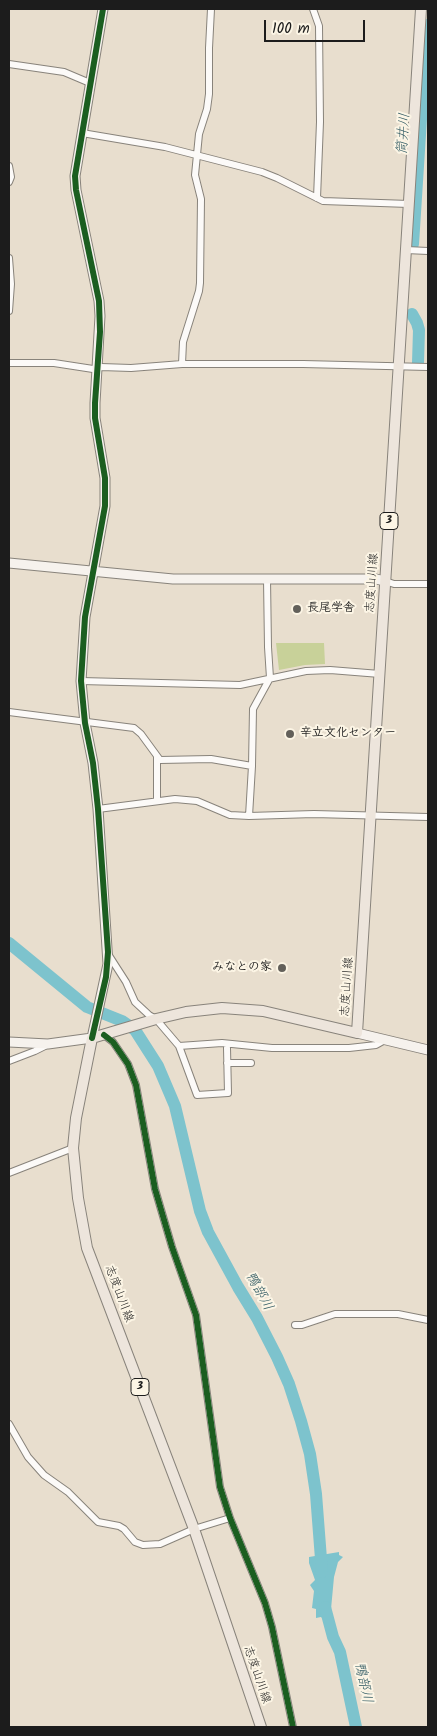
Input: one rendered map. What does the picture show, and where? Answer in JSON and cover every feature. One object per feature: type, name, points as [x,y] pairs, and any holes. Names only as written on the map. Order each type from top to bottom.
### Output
[{"type":"main road","name":"志度山川線","points":[[261,1727],[194,1529],[87,1248],[78,1198],[73,1148],[76,1118],[92,1038],[154,1019],[201,1009],[241,1008],[303,1019],[357,1033],[406,250],[423,15]]},
{"type":"street","points":[[9,1042],[48,1044],[92,1038],[108,964],[98,809],[93,763],[84,723],[81,681],[85,617],[105,506],[105,478],[95,418],[100,332],[99,301],[75,183],[75,170],[103,9]]},
{"type":"street","points":[[182,364],[183,342],[200,283],[201,199],[195,175],[199,134],[207,109],[209,94],[211,9]]},
{"type":"street","points":[[313,9],[319,26],[320,122],[317,198]]},
{"type":"street","points":[[9,64],[64,72],[90,83]]},
{"type":"street","points":[[82,134],[165,147],[262,172],[323,201],[409,204]]},
{"type":"street","points":[[9,166],[11,177],[9,182]]},
{"type":"street","points":[[406,250],[428,251]]},
{"type":"street","points":[[9,258],[11,292],[9,311]]},
{"type":"street","points":[[9,363],[54,362],[93,369],[101,367],[131,368],[182,364],[428,366]]},
{"type":"street","points":[[9,564],[173,579],[376,579],[394,584],[428,584]]},
{"type":"street","points":[[249,816],[253,709],[270,678],[268,580]]},
{"type":"street","points":[[81,681],[240,685],[306,671],[330,670],[380,674]]},
{"type":"street","points":[[9,712],[134,728],[141,734],[160,760],[211,759],[252,766]]},
{"type":"street","points":[[157,757],[157,801]]},
{"type":"street","points":[[98,809],[175,799],[197,801],[230,815],[314,814],[428,817]]},
{"type":"street","points":[[108,952],[126,982],[135,1002],[179,1046],[197,1095],[228,1093],[227,1048]]},
{"type":"street","points":[[357,1033],[428,1050]]},
{"type":"street","points":[[105,1035],[113,1042],[128,1064],[136,1085],[155,1189],[172,1247],[194,1305],[198,1324],[220,1487],[230,1518],[270,1619],[293,1727]]},
{"type":"street","points":[[179,1046],[228,1043],[272,1048],[348,1048],[376,1044],[385,1040]]},
{"type":"street","points":[[9,1061],[48,1044]]},
{"type":"street","points":[[227,1063],[251,1063]]},
{"type":"street","points":[[9,1173],[73,1148]]},
{"type":"street","points":[[295,1325],[302,1325],[335,1314],[398,1314],[428,1320]]},
{"type":"street","points":[[9,1424],[28,1457],[44,1474],[68,1492],[98,1522],[119,1526],[135,1542],[142,1545],[160,1544],[194,1529],[230,1518]]},
{"type":"green space","points":[[276,643],[324,643],[325,664],[305,665],[279,670]]},
{"type":"water","points":[[339,1552],[339,1555],[343,1557],[338,1562],[334,1577],[330,1620],[328,1623],[321,1617],[316,1618],[316,1609],[312,1608],[314,1591],[310,1585],[315,1580],[309,1563],[309,1557]]},
{"type":"waterway","name":"筒井川","points":[[413,244],[427,25]]},
{"type":"waterway","name":"筒井川","points":[[412,314],[419,330],[418,363]]},
{"type":"waterway","name":"鴨部川","points":[[9,943],[87,1007],[122,1021],[135,1030],[158,1066],[175,1106],[200,1211],[208,1232],[277,1357],[289,1384],[301,1421],[310,1454],[316,1494],[322,1572]]},
{"type":"waterway","name":"鴨部川","points":[[325,1607],[333,1637],[340,1652],[356,1727]]},
{"type":"cycle path","points":[[92,1038],[106,977],[108,952],[98,809],[93,763],[85,723],[81,681],[85,617],[105,506],[105,478],[95,418],[100,332],[99,301],[76,190],[75,176],[103,9]]},
{"type":"cycle path","points":[[104,1035],[113,1042],[128,1064],[136,1085],[155,1189],[172,1247],[196,1315],[220,1487],[230,1518],[265,1603],[272,1627],[293,1727]]},
{"type":"place","name":"長尾学舎","points":[[297,609]]},
{"type":"place","name":"辛立文化センター","points":[[290,734]]},
{"type":"place","name":"みなとの家","points":[[282,968]]}]
